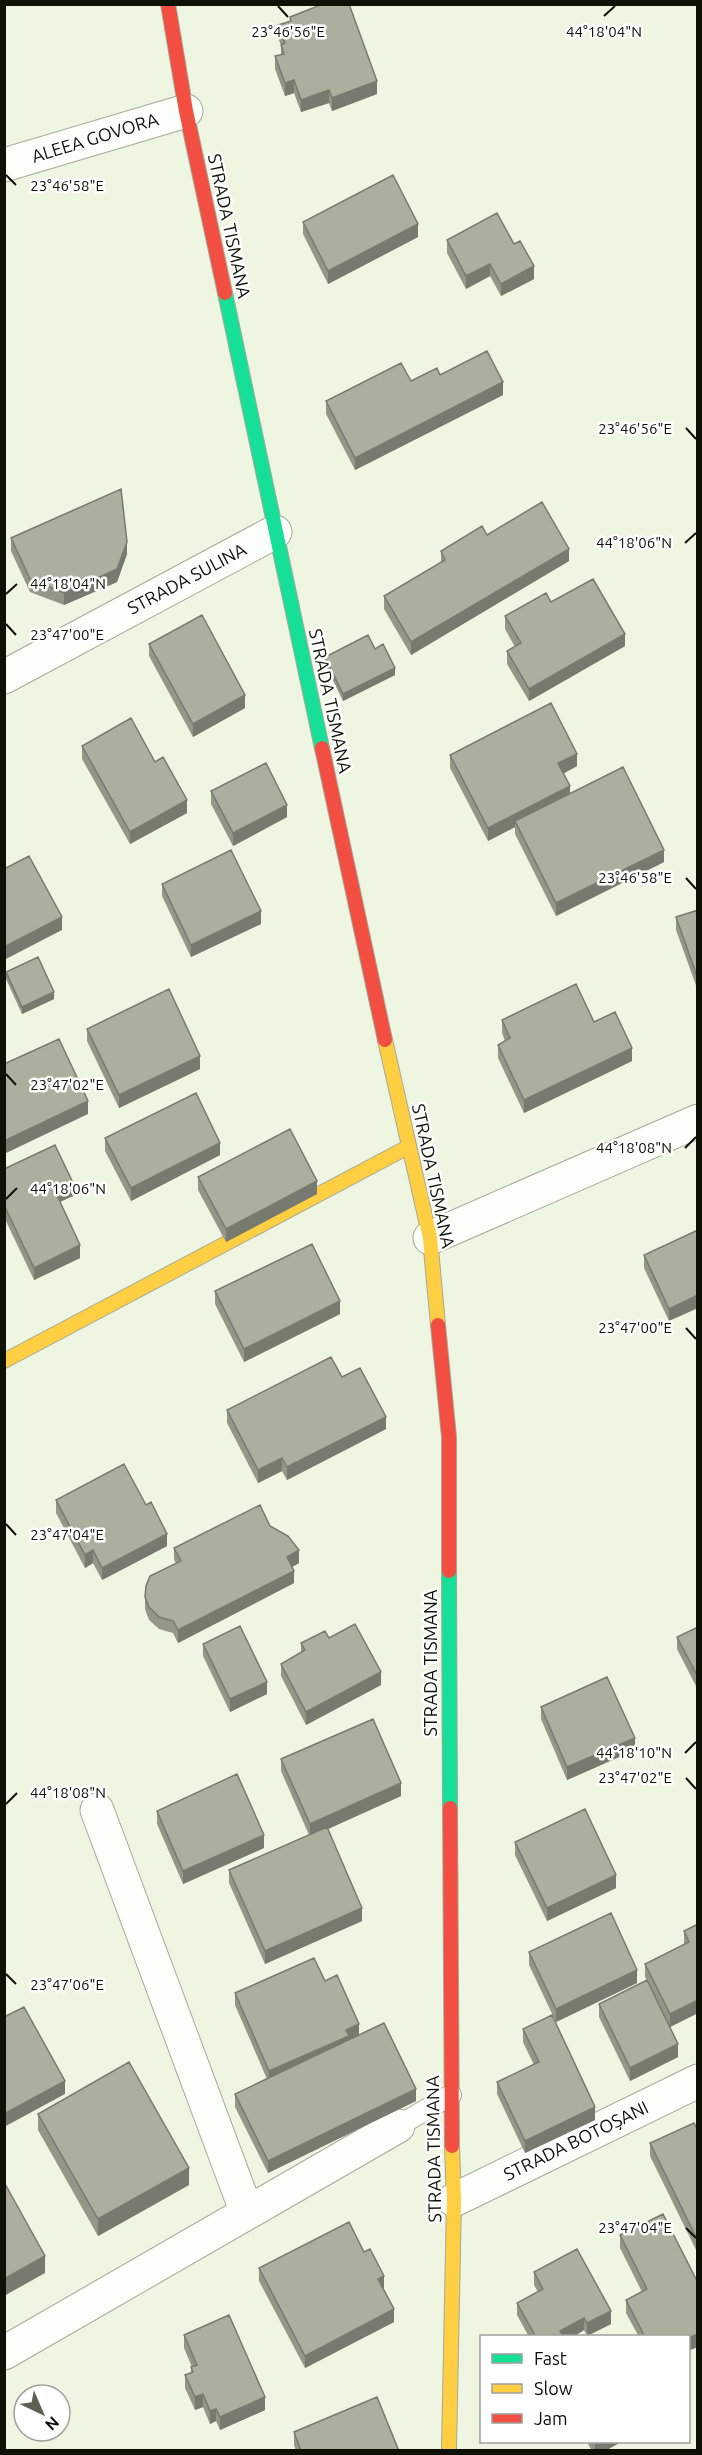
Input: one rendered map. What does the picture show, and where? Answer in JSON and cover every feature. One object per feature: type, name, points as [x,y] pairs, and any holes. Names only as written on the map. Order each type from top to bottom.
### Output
[{"type":"street","name":"STRADA TISMANA","points":[[168,4],[186,111],[275,532],[408,1147],[430,1238],[449,1437],[451,2095],[454,2200],[448,2451]]},
{"type":"street","name":"ALEEA GOVORA","points":[[4,165],[186,111]]},
{"type":"street","name":"STRADA SULINA","points":[[4,677],[275,532]]},
{"type":"street","points":[[430,1238],[698,1121]]},
{"type":"street","points":[[4,1361],[408,1147]]},
{"type":"street","points":[[97,1810],[247,2213]]},
{"type":"street","name":"STRADA BOTOȘANI","points":[[454,2200],[698,2081]]},
{"type":"street","points":[[4,2353],[398,2126]]},
{"type":"lane","points":[[398,2126],[451,2095]]},
{"type":"building","points":[[323,4],[349,4],[377,81],[332,98],[329,90],[301,100],[294,80],[285,83],[275,56],[284,54],[281,45],[285,43],[278,25],[291,21],[290,17]]},
{"type":"building","points":[[393,175],[418,224],[328,271],[303,222]]},
{"type":"building","points":[[497,213],[514,244],[520,241],[534,266],[501,284],[490,264],[466,276],[447,240]]},
{"type":"building","points":[[487,351],[503,382],[355,458],[326,401],[401,363],[411,381],[437,368],[440,375]]},
{"type":"building","points":[[121,489],[127,542],[117,569],[64,593],[30,579],[11,538]]},
{"type":"building","points":[[542,502],[569,549],[411,642],[384,596],[445,560],[441,551],[482,526],[487,535]]},
{"type":"building","points":[[593,579],[625,634],[529,689],[507,651],[521,643],[505,616],[546,593],[551,602]]},
{"type":"building","points":[[202,615],[245,695],[193,724],[149,644]]},
{"type":"building","points":[[368,635],[375,649],[383,644],[395,668],[343,694],[325,657]]},
{"type":"building","points":[[551,703],[577,754],[558,763],[570,786],[488,828],[450,755]]},
{"type":"building","points":[[131,718],[155,762],[163,757],[187,800],[130,832],[82,746]]},
{"type":"building","points":[[266,763],[287,805],[233,833],[211,791]]},
{"type":"building","points":[[623,767],[664,850],[556,903],[515,821]]},
{"type":"building","points":[[231,850],[261,911],[191,945],[162,884]]},
{"type":"building","points":[[29,856],[62,917],[4,947],[4,869]]},
{"type":"building","points":[[698,910],[698,979],[676,917]]},
{"type":"building","points":[[38,957],[54,992],[22,1007],[6,972]]},
{"type":"building","points":[[576,984],[594,1022],[615,1012],[632,1048],[524,1100],[498,1045],[510,1038],[502,1020]]},
{"type":"building","points":[[169,989],[200,1056],[119,1095],[87,1029]]},
{"type":"building","points":[[59,1039],[88,1101],[4,1141],[4,1064]]},
{"type":"building","points":[[196,1093],[220,1143],[131,1188],[105,1138]]},
{"type":"building","points":[[290,1129],[317,1181],[226,1229],[198,1177]]},
{"type":"building","points":[[55,1145],[73,1183],[55,1191],[80,1245],[34,1268],[4,1205],[4,1169]]},
{"type":"building","points":[[698,1230],[698,1295],[669,1309],[644,1255]]},
{"type":"building","points":[[312,1244],[340,1301],[244,1349],[215,1291]]},
{"type":"building","points":[[331,1357],[342,1377],[360,1368],[386,1417],[287,1467],[282,1458],[258,1470],[227,1410]]},
{"type":"building","points":[[124,1464],[146,1505],[151,1502],[167,1534],[102,1568],[93,1550],[85,1555],[56,1500]]},
{"type":"building","points":[[260,1505],[270,1526],[288,1536],[299,1550],[287,1557],[294,1571],[178,1630],[173,1621],[159,1617],[149,1607],[145,1597],[146,1586],[150,1576],[181,1561],[174,1548]]},
{"type":"building","points":[[355,1624],[381,1672],[306,1712],[281,1664],[305,1650],[301,1643],[325,1631],[329,1638]]},
{"type":"building","points":[[240,1626],[267,1682],[230,1699],[203,1644]]},
{"type":"building","points":[[698,1627],[698,1677],[677,1637]]},
{"type":"building","points":[[607,1677],[635,1738],[567,1767],[541,1707]]},
{"type":"building","points":[[373,1719],[401,1783],[310,1824],[281,1759]]},
{"type":"building","points":[[237,1774],[264,1835],[183,1871],[157,1811]]},
{"type":"building","points":[[585,1809],[616,1875],[547,1908],[515,1842]]},
{"type":"building","points":[[327,1827],[362,1908],[265,1951],[229,1870]]},
{"type":"building","points":[[611,1913],[637,1970],[556,2009],[529,1952]]},
{"type":"building","points":[[698,1924],[698,2000],[670,2014],[645,1964],[689,1942],[684,1931]]},
{"type":"building","points":[[314,1958],[325,1981],[337,1975],[359,2024],[346,2030],[349,2036],[269,2071],[235,1993]]},
{"type":"building","points":[[647,1980],[678,2044],[630,2068],[599,2004]]},
{"type":"building","points":[[24,2007],[65,2081],[4,2114],[4,2017]]},
{"type":"building","points":[[552,2015],[595,2107],[525,2141],[497,2082],[539,2062],[523,2029]]},
{"type":"building","points":[[384,2023],[416,2089],[268,2161],[235,2094]]},
{"type":"building","points":[[129,2062],[189,2168],[98,2219],[38,2114]]},
{"type":"building","points":[[694,2123],[698,2130],[698,2241],[650,2143]]},
{"type":"building","points":[[4,2182],[45,2256],[4,2279]]},
{"type":"building","points":[[663,2214],[698,2283],[698,2334],[690,2337],[690,2335],[644,2335],[626,2300],[647,2289],[620,2235]]},
{"type":"building","points":[[349,2222],[364,2252],[370,2249],[384,2276],[378,2279],[394,2309],[305,2356],[259,2268]]},
{"type":"building","points":[[577,2249],[611,2311],[587,2323],[584,2318],[560,2331],[563,2335],[535,2335],[517,2303],[543,2289],[534,2272]]},
{"type":"building","points":[[229,2315],[265,2397],[220,2417],[216,2409],[210,2411],[203,2394],[195,2397],[185,2375],[193,2372],[191,2367],[197,2365],[184,2335]]},
{"type":"building","points":[[377,2397],[399,2451],[301,2451],[294,2432]]},
{"type":"traffic: fast","points":[[225,293],[322,748]]},
{"type":"traffic: fast","points":[[449,1571],[450,1808]]},
{"type":"traffic: slow","points":[[385,1040],[430,1238],[438,1325]]},
{"type":"traffic: slow","points":[[4,1361],[408,1147]]},
{"type":"traffic: slow","points":[[449,2450],[454,2200],[452,2146]]},
{"type":"traffic: jam","points":[[168,4],[186,111],[225,293]]},
{"type":"traffic: jam","points":[[322,748],[385,1040]]},
{"type":"traffic: jam","points":[[438,1325],[449,1437],[449,1571]]},
{"type":"traffic: jam","points":[[450,1808],[452,2146]]}]
